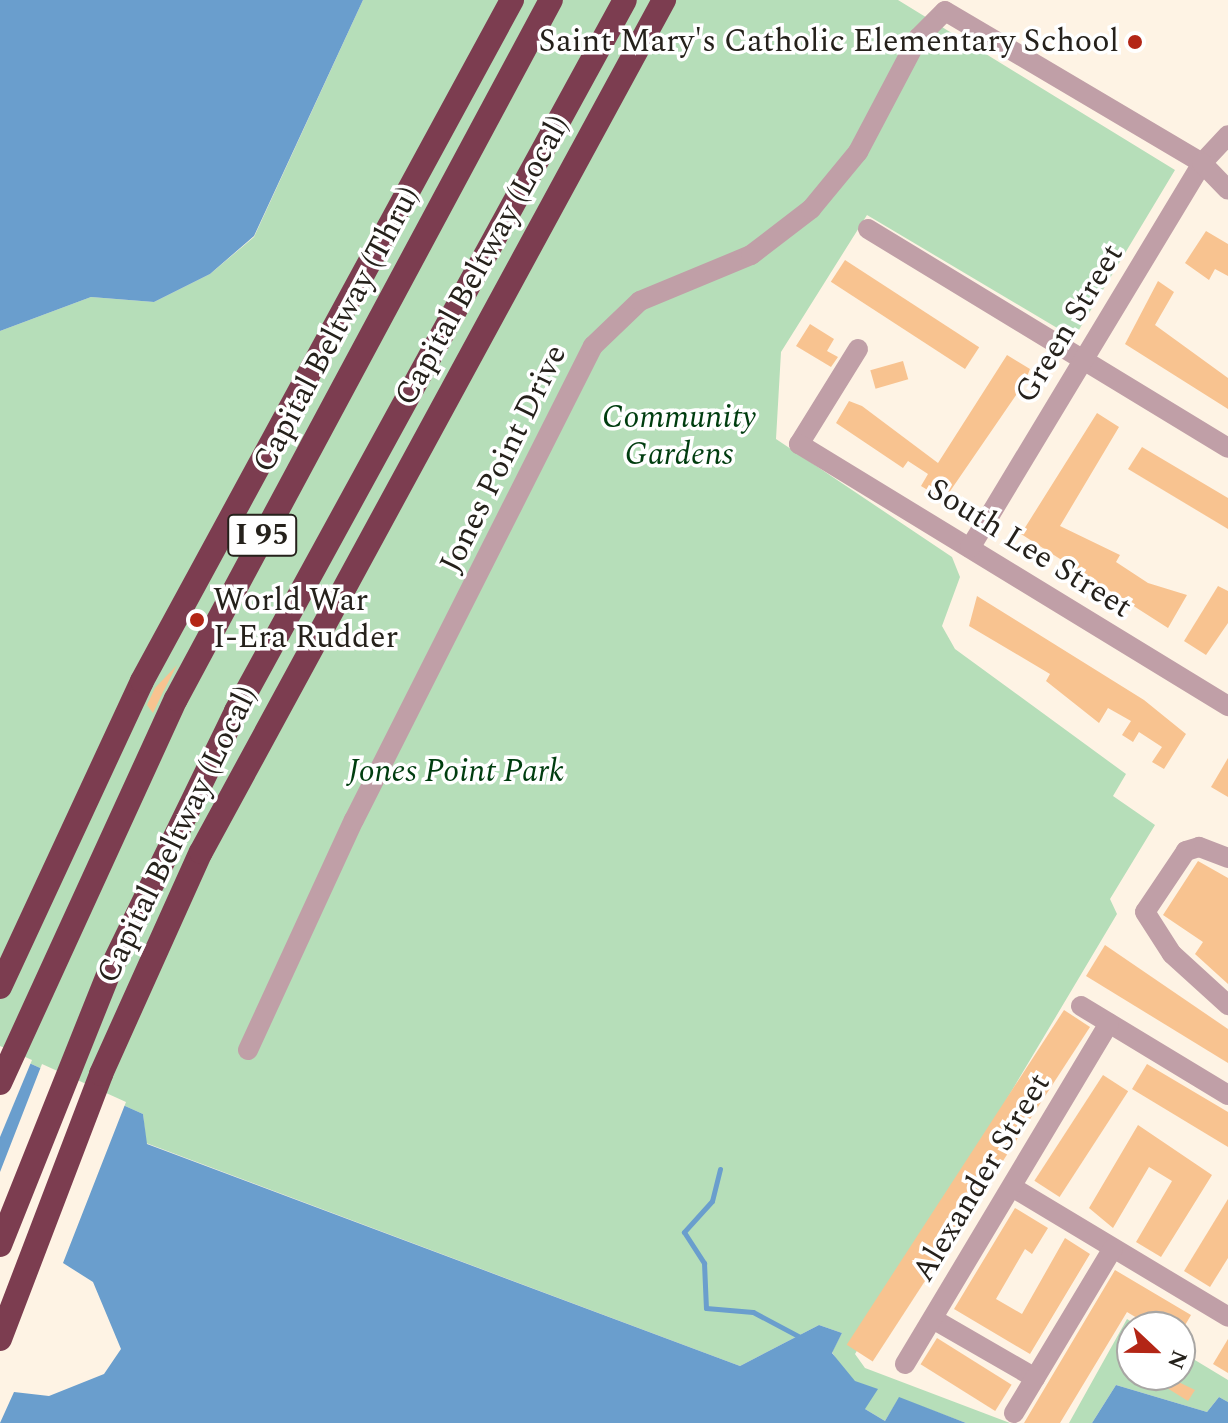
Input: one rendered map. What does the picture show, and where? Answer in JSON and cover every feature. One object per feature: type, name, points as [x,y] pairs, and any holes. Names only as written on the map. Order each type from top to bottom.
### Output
[{"type":"highway","name":"I 95","points":[[0,987],[142,681],[512,0]]},
{"type":"highway","name":"Capital Beltway (Thru)","points":[[0,1083],[176,699],[551,0]]},
{"type":"highway","name":"I 95","points":[[0,1245],[109,973],[236,711],[625,0]]},
{"type":"highway","name":"Capital Beltway (Local)","points":[[0,1339],[101,1074],[201,852],[664,0]]},
{"type":"street","name":"Jones Point Drive","points":[[248,1050],[354,820],[593,346],[640,301],[751,255],[811,209],[858,152],[918,38],[945,11],[1202,163]]},
{"type":"street","name":"Green Street","points":[[970,548],[1202,163],[1228,135]]},
{"type":"street","points":[[1202,163],[1228,171]]},
{"type":"street","points":[[1202,163],[1228,190]]},
{"type":"street","points":[[868,229],[1082,362],[1228,448]]},
{"type":"street","name":"South Lee Street","points":[[858,349],[799,444],[1228,706]]},
{"type":"street","points":[[1228,858],[1199,847],[1175,859],[1145,912],[1149,924],[1228,1005]]},
{"type":"street","points":[[1081,1006],[1228,1095]]},
{"type":"street","name":"Alexander Street","points":[[905,1364],[1109,1023]]},
{"type":"street","points":[[1012,1187],[1226,1312]]},
{"type":"street","points":[[1014,1413],[1113,1248]]},
{"type":"street","points":[[933,1319],[1035,1378]]},
{"type":"green space","name":"Jones Point Park","points":[[363,0],[898,0],[1175,170],[1074,338],[867,215],[781,352],[776,439],[952,557],[960,577],[942,626],[955,649],[1126,774],[1113,796],[1155,825],[1110,899],[1117,914],[855,1354],[865,1368],[1010,1423],[966,1423],[899,1398],[885,1421],[865,1409],[832,1352],[842,1333],[819,1325],[740,1366],[146,1143],[143,1114],[0,1050],[0,331],[91,297],[154,302],[210,274],[254,237]]},
{"type":"green space","points":[[1116,1339],[1116,1385],[1092,1423],[1069,1423]]},
{"type":"green space","points":[[1196,1361],[1228,1380],[1228,1402],[1219,1397],[1207,1412],[1136,1391],[1196,1391]]},
{"type":"water","points":[[0,0],[363,0],[254,236],[210,274],[154,302],[91,297],[0,331]]},
{"type":"water","points":[[0,1050],[143,1114],[147,1144],[740,1366],[819,1325],[842,1333],[832,1353],[855,1381],[878,1389],[865,1409],[885,1421],[899,1397],[966,1423],[0,1423]]},
{"type":"water","points":[[1116,1385],[1116,1391],[1136,1391],[1207,1412],[1219,1397],[1228,1402],[1228,1423],[1092,1423]]},
{"type":"pier","points":[[0,1046],[32,1060],[0,1137]]},
{"type":"pier","points":[[42,1064],[126,1102],[63,1263],[93,1282],[121,1349],[104,1374],[49,1396],[14,1392],[0,1423],[0,1172]]},
{"type":"building","points":[[1206,231],[1228,244],[1228,276],[1215,269],[1209,280],[1185,263]]},
{"type":"building","points":[[845,260],[979,347],[965,369],[831,282]]},
{"type":"building","points":[[1158,281],[1174,292],[1155,325],[1228,378],[1228,409],[1125,344]]},
{"type":"building","points":[[810,324],[834,339],[827,351],[838,357],[831,367],[796,346]]},
{"type":"building","points":[[1007,355],[1030,369],[1025,382],[944,500],[921,486],[928,474],[908,461],[903,468],[836,423],[849,401],[862,406],[938,463]]},
{"type":"building","points":[[903,361],[908,379],[876,389],[870,370]]},
{"type":"building","points":[[1097,413],[1119,427],[1060,526],[1120,555],[1116,562],[1148,583],[1187,595],[1168,628],[1021,534]]},
{"type":"building","points":[[1142,447],[1228,498],[1228,529],[1128,469]]},
{"type":"building","points":[[1218,586],[1228,591],[1228,623],[1206,655],[1184,641]]},
{"type":"building","points":[[977,596],[1144,700],[1186,734],[1164,769],[1152,762],[1162,747],[1139,732],[1133,742],[1122,735],[1131,721],[1108,708],[1099,723],[1046,681],[1050,674],[969,626]]},
{"type":"building","points":[[177,665],[153,713],[147,705],[155,688]]},
{"type":"building","points":[[1228,758],[1228,797],[1211,787]]},
{"type":"building","points":[[1198,861],[1228,878],[1228,984],[1195,954],[1203,942],[1163,915]]},
{"type":"building","points":[[1105,945],[1228,1029],[1228,1063],[1086,976]]},
{"type":"building","points":[[1064,1010],[1090,1027],[873,1362],[847,1345]]},
{"type":"building","points":[[1147,1064],[1228,1112],[1228,1147],[1132,1089]]},
{"type":"building","points":[[1103,1075],[1128,1091],[1060,1197],[1034,1181]]},
{"type":"building","points":[[1138,1125],[1212,1175],[1161,1257],[1136,1242],[1172,1181],[1149,1167],[1113,1228],[1089,1208]]},
{"type":"building","points":[[1228,1199],[1228,1258],[1210,1287],[1184,1271]]},
{"type":"building","points":[[1015,1208],[1048,1228],[1032,1254],[1025,1249],[996,1299],[1022,1314],[1065,1238],[1090,1254],[1030,1354],[954,1309]]},
{"type":"building","points":[[1115,1270],[1184,1311],[1116,1311],[1116,1330],[1060,1423],[1024,1423]]},
{"type":"building","points":[[937,1338],[1012,1385],[995,1411],[921,1364]]},
{"type":"building","points":[[1228,1339],[1228,1373],[1213,1364]]},
{"type":"building","points":[[1172,1391],[1194,1391],[1188,1401]]},
{"type":"waterway","points":[[720,1169],[712,1201],[684,1232],[704,1263],[706,1308],[753,1312],[800,1337]]},
{"type":"place","name":"Saint Mary's Catholic Elementary School","points":[[1135,42]]},
{"type":"place","name":"World War I-Era Rudder","points":[[197,620]]},
{"type":"park label","name":"Community Gardens","points":[[679,438]]}]
